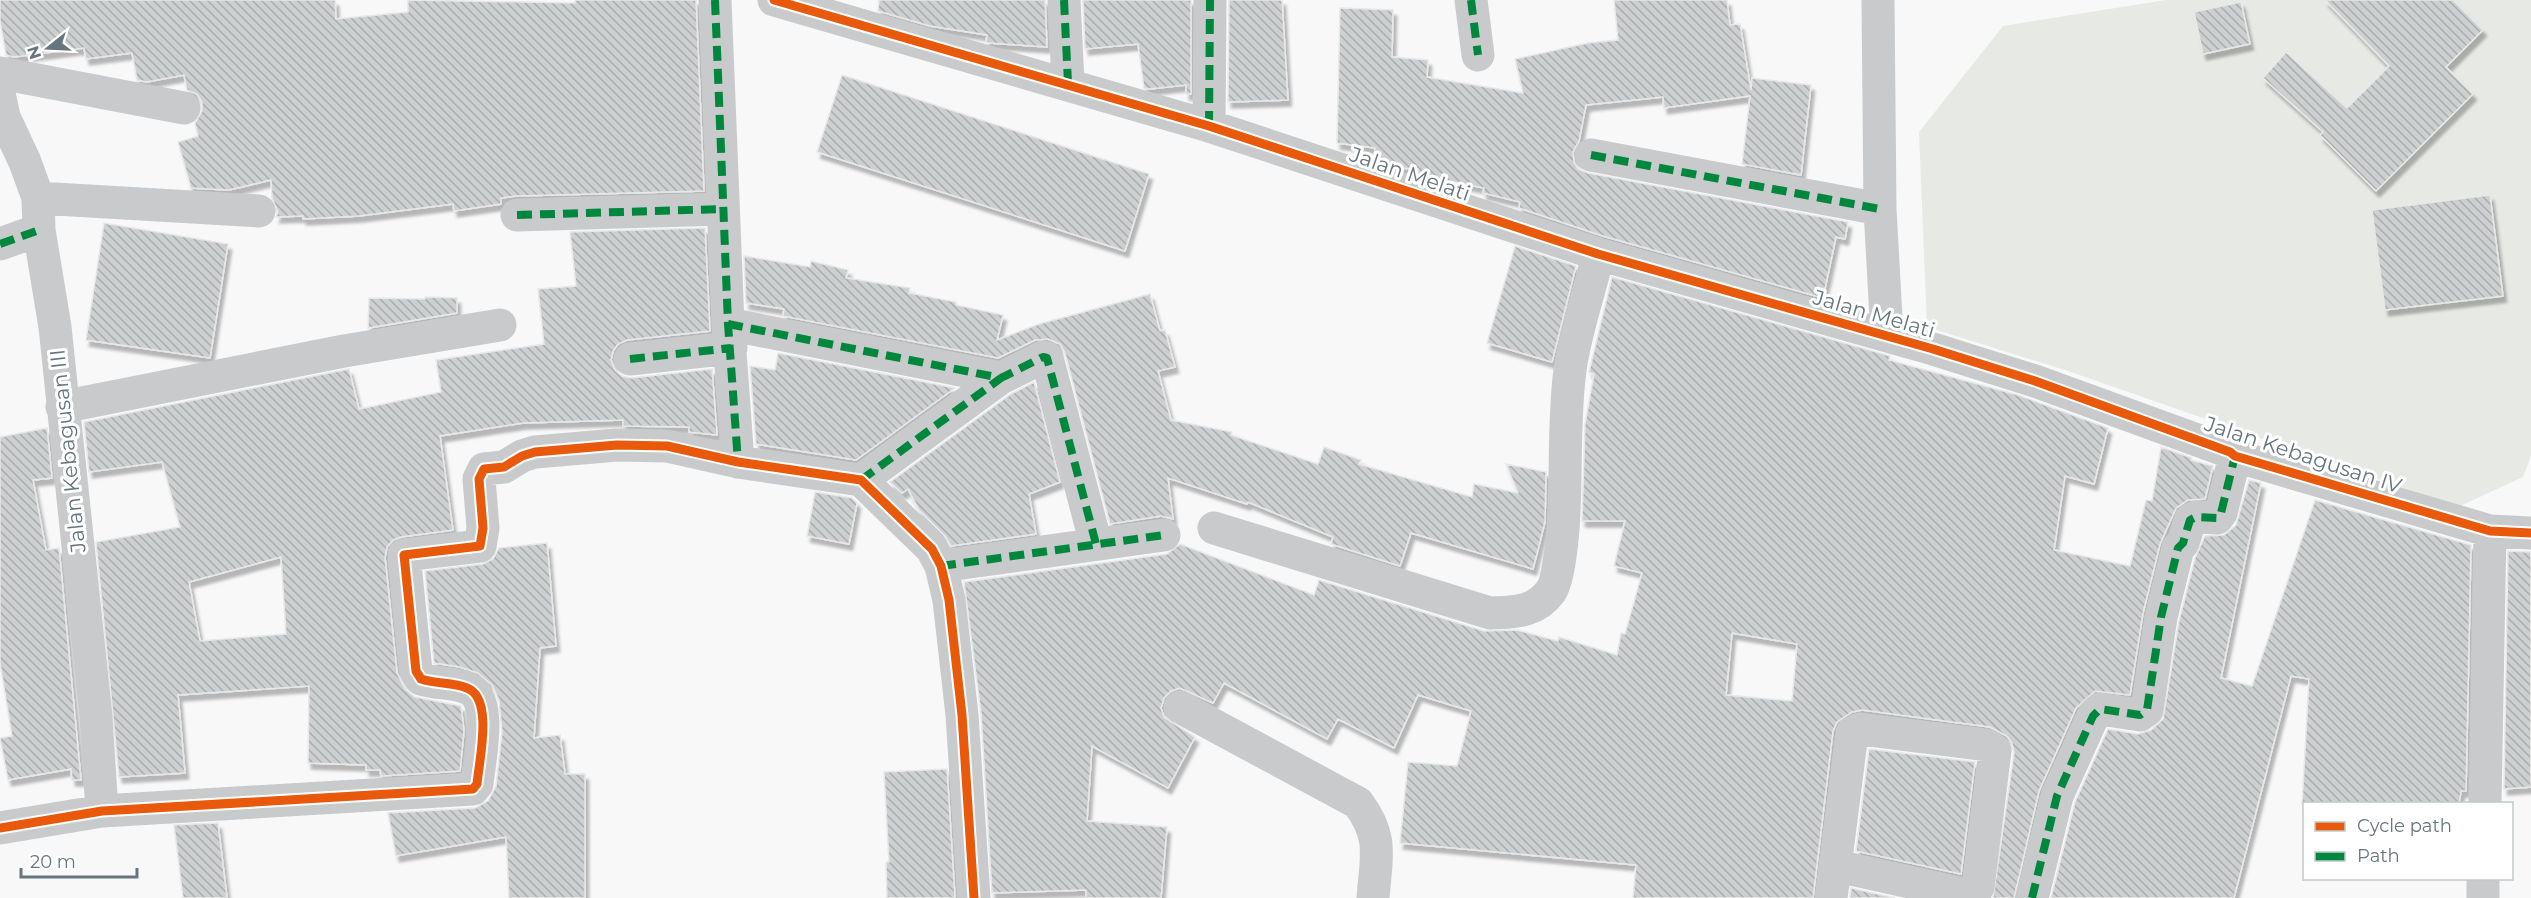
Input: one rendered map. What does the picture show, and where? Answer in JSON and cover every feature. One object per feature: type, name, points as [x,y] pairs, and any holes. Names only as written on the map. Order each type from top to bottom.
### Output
[{"type":"street","points":[[715,0],[723,209],[738,462]]},
{"type":"street","name":"Jalan Melati","points":[[774,0],[1068,83],[1209,126],[1598,254],[1887,336],[2035,381]]},
{"type":"street","points":[[1064,0],[1068,83]]},
{"type":"street","points":[[1209,126],[1210,0]]},
{"type":"street","points":[[1471,0],[1478,55]]},
{"type":"street","name":"Jalan Melati","points":[[1878,0],[1880,209],[1887,336]]},
{"type":"street","points":[[0,73],[184,108]]},
{"type":"street","name":"Jalan Kebagusan III","points":[[0,98],[4,117],[25,162],[38,214],[55,327],[96,717],[102,811]]},
{"type":"street","points":[[1591,154],[1880,209]]},
{"type":"street","points":[[517,215],[723,209]]},
{"type":"street","points":[[0,244],[38,214],[259,212]]},
{"type":"street","points":[[1214,528],[1490,613],[1519,612],[1539,605],[1553,590],[1562,541],[1567,471],[1564,435],[1570,367],[1598,254]]},
{"type":"street","points":[[62,407],[344,351],[500,325]]},
{"type":"street","points":[[630,359],[730,336],[1001,378]]},
{"type":"street","points":[[861,480],[1001,378],[1043,357],[1047,358],[1096,544]]},
{"type":"street","name":"Jalan Kebagusan IV","points":[[2035,381],[2230,452],[2235,456],[2490,531],[2531,533]]},
{"type":"street","points":[[0,828],[102,811],[473,789],[477,784],[483,713],[479,696],[468,688],[421,679],[416,671],[404,555],[480,546],[483,528],[478,479],[484,469],[504,466],[528,454],[617,445],[668,446],[738,462],[861,480],[932,549],[941,566],[949,600],[962,715],[974,898]]},
{"type":"street","points":[[2032,898],[2057,796],[2093,716],[2100,709],[2140,715],[2146,710],[2161,617],[2178,548],[2183,543],[2190,520],[2196,517],[2217,518],[2221,513],[2235,456]]},
{"type":"street","points":[[2485,802],[2490,531]]},
{"type":"street","points":[[941,566],[1164,535]]},
{"type":"street","points":[[1180,707],[1358,803],[1369,819],[1377,841],[1373,898]]},
{"type":"street","points":[[1832,898],[1852,733],[1860,729],[1987,745],[1995,751],[1978,887],[1973,896],[1837,866]]},
{"type":"street","points":[[2483,880],[2483,898]]},
{"type":"shaded area","points":[[2166,0],[2531,0],[2531,456],[2523,477],[2458,507],[2068,371],[1927,327],[1919,132],[2003,26]]},
{"type":"building","points":[[0,0],[335,0],[336,19],[408,12],[408,0],[575,3],[575,0],[696,0],[704,191],[516,196],[501,198],[501,204],[454,211],[453,204],[359,216],[303,219],[303,216],[276,217],[278,212],[272,198],[271,180],[229,190],[191,188],[178,142],[198,136],[195,123],[202,111],[202,102],[197,94],[187,90],[184,75],[147,82],[137,80],[132,53],[86,59],[84,48],[14,57],[6,55],[0,21]]},
{"type":"building","points":[[879,0],[1045,0],[1047,47],[989,43],[986,42],[987,35],[930,26],[878,11]]},
{"type":"building","points":[[1083,0],[1191,0],[1191,94],[1186,94],[1186,85],[1144,88],[1138,44],[1085,49]]},
{"type":"building","points":[[1229,0],[1282,0],[1288,100],[1228,102]]},
{"type":"building","points":[[1614,0],[1727,0],[1730,25],[1740,24],[1751,90],[1752,78],[1811,85],[1801,175],[1742,164],[1750,96],[1664,108],[1663,97],[1586,105],[1579,141],[1573,152],[1574,162],[1578,169],[1588,173],[1848,222],[1845,239],[1836,237],[1823,298],[1603,236],[1519,208],[1520,202],[1483,193],[1484,188],[1418,175],[1418,169],[1398,168],[1374,161],[1375,148],[1337,143],[1340,8],[1393,10],[1392,57],[1428,60],[1427,77],[1523,93],[1515,59],[1588,43],[1618,40]]},
{"type":"building","points":[[2325,0],[2453,0],[2483,30],[2446,67],[2473,94],[2376,191],[2320,135],[2323,132],[2263,78],[2286,52],[2347,108],[2389,66]]},
{"type":"building","points":[[2241,2],[2250,44],[2203,54],[2194,12]]},
{"type":"building","points":[[842,75],[1149,174],[1125,251],[817,152]]},
{"type":"building","points":[[2490,195],[2503,296],[2385,310],[2372,210]]},
{"type":"building","points":[[104,223],[228,244],[210,358],[86,340]]},
{"type":"building","points":[[705,228],[710,331],[627,340],[618,344],[611,360],[615,370],[622,376],[631,378],[712,369],[717,435],[689,432],[689,427],[623,426],[623,420],[523,423],[440,436],[453,530],[393,540],[387,547],[385,557],[397,673],[405,689],[415,697],[461,706],[464,731],[460,771],[381,776],[380,770],[366,770],[366,765],[308,763],[309,686],[178,695],[185,773],[119,777],[96,542],[180,527],[162,462],[89,472],[84,422],[349,369],[359,409],[441,392],[436,360],[544,344],[538,289],[576,286],[570,232]],"holes":[[[281,557],[286,634],[200,641],[189,582]]]},
{"type":"building","points":[[1515,246],[1576,266],[1552,362],[1487,343]]},
{"type":"building","points":[[744,256],[810,267],[811,261],[848,270],[846,278],[910,288],[909,293],[956,302],[956,305],[1003,315],[997,340],[1039,324],[1150,294],[1160,331],[1165,330],[1175,367],[1158,371],[1171,420],[1232,432],[1231,435],[1318,464],[1324,447],[1361,460],[1359,464],[1472,497],[1474,484],[1518,493],[1506,464],[1546,472],[1545,522],[1533,569],[1411,533],[1400,566],[1331,544],[1333,537],[1248,502],[1247,504],[1168,478],[1173,519],[1161,516],[1110,524],[1065,353],[1060,344],[1048,339],[1035,340],[998,358],[783,316],[784,309],[746,303]]},
{"type":"building","points":[[1612,277],[1890,356],[1889,360],[2018,395],[2108,428],[2094,484],[2065,476],[2054,550],[2130,566],[2146,500],[2152,501],[2161,447],[2192,458],[2191,460],[2213,466],[2205,499],[2188,500],[2176,508],[2160,544],[2143,613],[2130,695],[2095,691],[2076,708],[2039,791],[2014,898],[1993,898],[2014,753],[2012,743],[2007,736],[1990,727],[1862,710],[1852,712],[1837,722],[1833,731],[1813,898],[1633,898],[1636,865],[1400,843],[1408,762],[1457,766],[1471,711],[1418,695],[1394,748],[1338,719],[1327,739],[1224,683],[1213,703],[1180,688],[1171,691],[1164,698],[1161,708],[1164,717],[1195,737],[1168,788],[1092,746],[1087,821],[1167,827],[1161,898],[1086,898],[1086,890],[992,893],[981,713],[964,582],[1167,554],[1180,544],[1314,595],[1319,580],[1484,631],[1517,630],[1558,641],[1559,637],[1617,655],[1621,633],[1625,634],[1642,573],[1614,566],[1625,521],[1582,521],[1585,424],[1594,374],[1589,372]],"holes":[[[1732,633],[1797,644],[1792,701],[1726,695]]]},
{"type":"building","points":[[425,297],[457,298],[457,313],[368,328],[369,298],[425,299]]},
{"type":"building","points":[[778,353],[955,388],[856,460],[756,444],[750,366],[775,370]]},
{"type":"building","points":[[1034,382],[1060,482],[1029,494],[1036,534],[951,546],[945,536],[919,510],[908,489],[902,493],[890,482],[1011,394]]},
{"type":"building","points":[[47,428],[52,478],[33,480],[46,550],[59,548],[81,780],[72,780],[71,769],[8,780],[0,738],[12,736],[0,663],[0,437]]},
{"type":"building","points":[[2249,480],[2261,483],[2221,678],[2252,686],[2315,500],[2471,545],[2466,791],[2461,791],[2459,802],[2303,802],[2302,804],[2309,679],[2291,676],[2234,898],[2051,898],[2075,802],[2108,729],[2138,734],[2151,730],[2163,719],[2179,621],[2195,558],[2205,536],[2224,535],[2236,525]]},
{"type":"building","points":[[815,492],[852,498],[857,503],[849,544],[807,536]]},
{"type":"building","points":[[547,543],[556,646],[540,648],[534,738],[560,735],[565,774],[585,774],[585,898],[509,898],[506,837],[396,856],[388,813],[475,808],[488,801],[496,786],[502,732],[499,700],[492,685],[478,673],[460,667],[434,663],[425,571],[483,564],[493,559],[499,548]]},
{"type":"building","points":[[2508,551],[2531,552],[2531,787],[2504,789]]},
{"type":"building","points":[[1869,749],[1975,762],[1961,874],[1856,851]]},
{"type":"building","points":[[947,769],[955,898],[887,898],[886,862],[889,862],[884,772]]},
{"type":"building","points":[[218,823],[227,898],[183,898],[174,825]]},
{"type":"building","points":[[1851,888],[1895,898],[1850,898]]},
{"type":"marked path","points":[[715,0],[728,324],[738,462]]},
{"type":"marked path","points":[[1064,0],[1068,83]]},
{"type":"marked path","points":[[1209,126],[1210,0]]},
{"type":"marked path","points":[[1471,0],[1478,55]]},
{"type":"marked path","points":[[1591,155],[1880,209]]},
{"type":"marked path","points":[[517,215],[723,209]]},
{"type":"marked path","points":[[0,244],[39,230]]},
{"type":"marked path","points":[[728,324],[1001,378],[1043,357],[1047,358],[1096,544]]},
{"type":"marked path","points":[[630,359],[731,348]]},
{"type":"marked path","points":[[861,480],[1001,378]]},
{"type":"marked path","points":[[2032,898],[2057,796],[2093,716],[2100,709],[2140,715],[2147,710],[2161,617],[2178,548],[2183,543],[2190,520],[2196,517],[2217,518],[2221,513],[2235,456]]},
{"type":"marked path","points":[[941,566],[1164,535]]},
{"type":"cycle path","points":[[774,0],[1209,126],[1598,254],[1933,349],[2035,381],[2230,452],[2235,456],[2490,531],[2531,533]]},
{"type":"cycle path","points":[[0,828],[102,811],[473,789],[477,784],[482,746],[483,717],[480,704],[475,694],[467,688],[421,679],[416,671],[404,555],[480,546],[483,528],[479,479],[484,469],[504,467],[522,456],[535,452],[617,445],[667,446],[738,462],[861,480],[932,549],[941,566],[949,600],[962,715],[974,898]]}]
